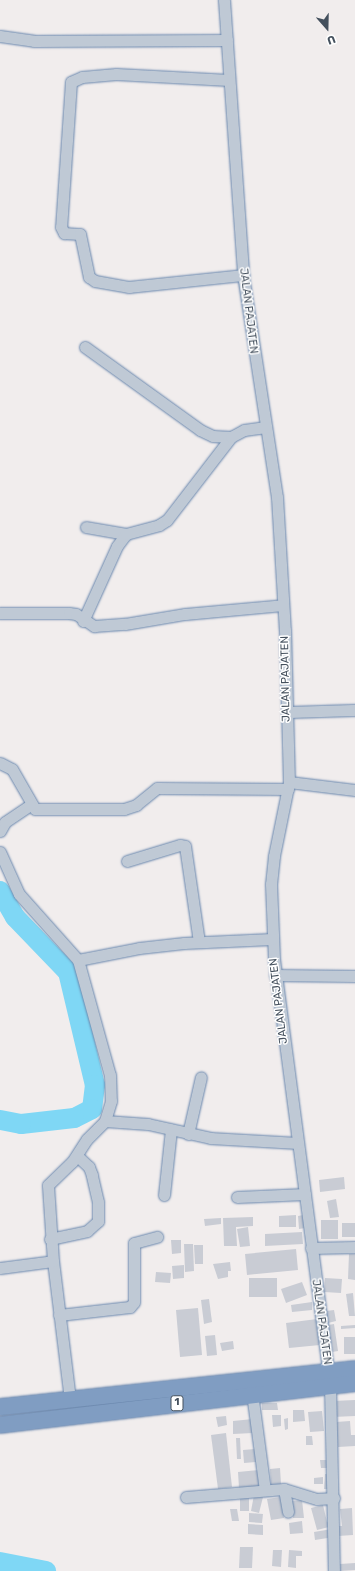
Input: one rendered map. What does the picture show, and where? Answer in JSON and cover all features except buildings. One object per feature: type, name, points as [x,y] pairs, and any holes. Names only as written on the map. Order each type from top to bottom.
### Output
[{"type":"highway","name":"1","points":[[0,1425],[252,1393],[329,1378],[355,1368]]},
{"type":"highway","name":"1","points":[[0,1407],[329,1378],[355,1383]]},
{"type":"street","name":"JALAN PAJATEN","points":[[224,0],[243,275],[279,517],[287,712],[288,786],[274,856],[271,884],[272,939],[275,975],[329,1378],[334,1498],[334,1571]]},
{"type":"street","points":[[0,36],[34,41],[227,40]]},
{"type":"street","points":[[230,80],[116,74],[82,77],[71,82],[61,226],[64,233],[80,234],[89,277],[95,281],[130,287],[243,275]]},
{"type":"street","points":[[84,347],[200,430],[213,436],[231,436],[244,430],[266,427]]},
{"type":"street","points":[[86,527],[126,534],[159,526],[167,520],[231,436]]},
{"type":"street","points":[[83,621],[117,546],[126,534]]},
{"type":"street","points":[[0,613],[69,613],[76,614],[83,621],[94,626],[125,624],[158,617],[283,605]]},
{"type":"street","points":[[287,712],[355,710]]},
{"type":"street","points":[[0,763],[12,769],[30,805],[35,809],[124,809],[136,806],[158,788],[288,786],[355,790]]},
{"type":"street","points":[[0,830],[6,822],[30,805]]},
{"type":"street","points":[[126,860],[180,845],[185,846],[199,942]]},
{"type":"street","points":[[0,852],[19,894],[78,960],[110,1075],[111,1102],[105,1121],[87,1139],[77,1156],[48,1185],[50,1239],[70,1400]]},
{"type":"street","points":[[78,960],[139,948],[199,942],[272,939]]},
{"type":"street","points":[[275,975],[355,976]]},
{"type":"street","points":[[188,1134],[201,1077]]},
{"type":"street","points":[[105,1121],[148,1124],[188,1134],[234,1140],[297,1143]]},
{"type":"street","points":[[164,1195],[170,1129]]},
{"type":"street","points":[[50,1239],[87,1231],[98,1221],[98,1208],[92,1175],[89,1167],[77,1156]]},
{"type":"street","points":[[236,1197],[305,1194]]},
{"type":"street","points":[[60,1315],[130,1307],[134,1302],[134,1243],[157,1237]]},
{"type":"street","points":[[311,1248],[355,1247]]},
{"type":"street","points":[[0,1268],[53,1261]]},
{"type":"street","points":[[252,1393],[265,1490]]},
{"type":"street","points":[[284,1489],[288,1512]]},
{"type":"street","points":[[186,1497],[284,1489],[317,1499],[334,1498]]},
{"type":"waterway","points":[[0,891],[15,917],[68,972],[95,1085],[92,1109],[74,1118],[21,1124],[0,1120]]},
{"type":"waterway","points":[[0,1562],[46,1571]]}]
